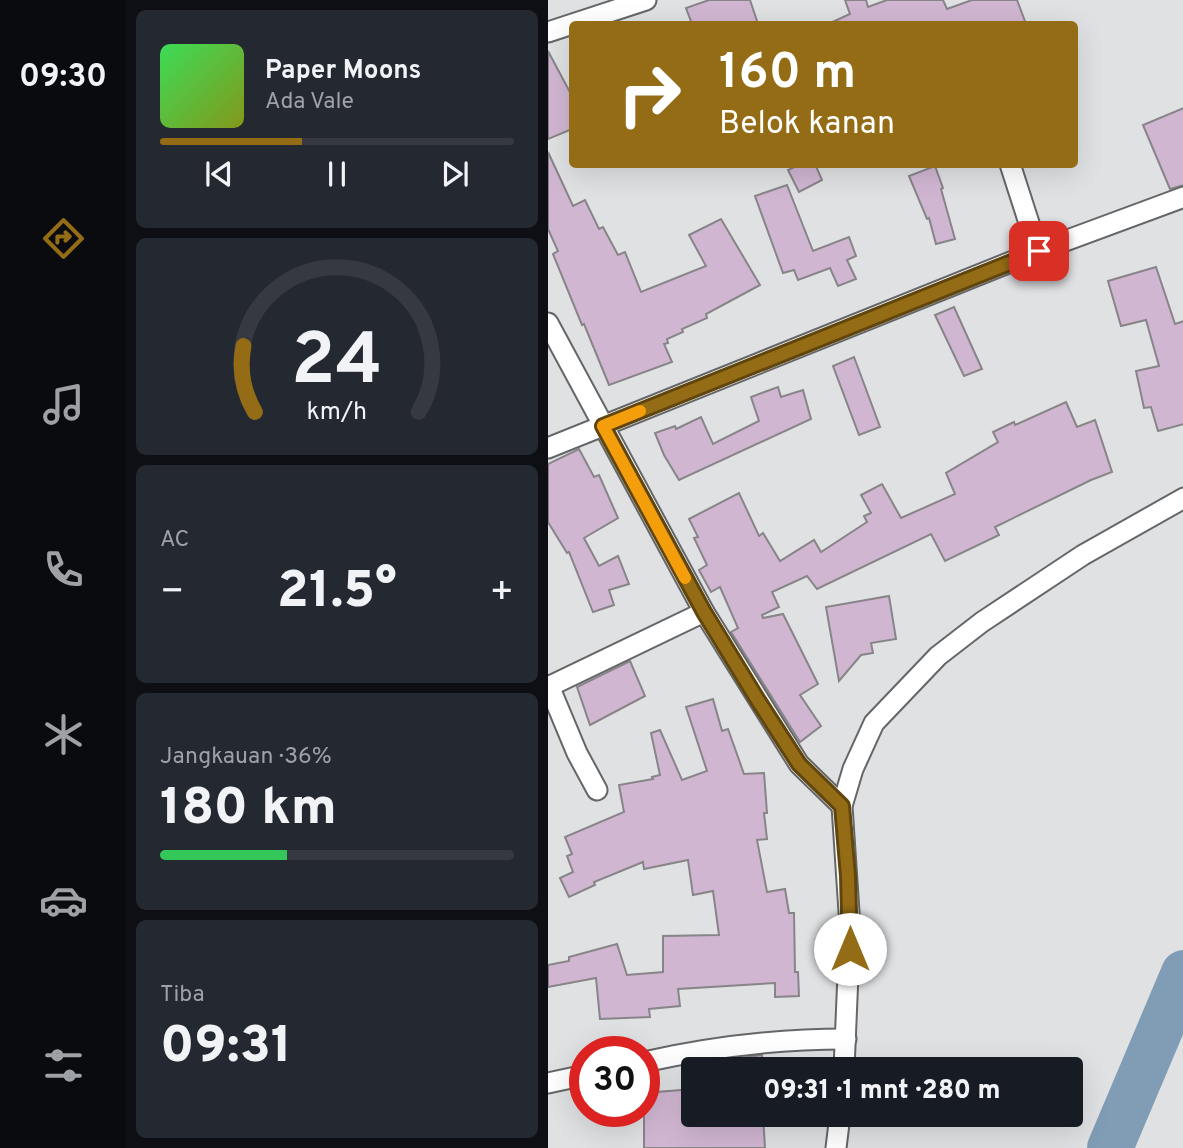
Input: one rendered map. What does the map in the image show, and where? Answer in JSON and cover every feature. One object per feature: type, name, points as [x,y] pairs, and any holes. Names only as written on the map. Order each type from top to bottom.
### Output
[{"type":"street","points":[[582,21],[646,0]]},
{"type":"street","points":[[548,32],[569,25]]},
{"type":"street","points":[[1011,168],[1039,251]]},
{"type":"street","points":[[548,448],[1039,251],[1183,197]]},
{"type":"street","points":[[548,323],[704,612],[799,764],[842,806]]},
{"type":"street","points":[[845,1057],[850,927],[842,806],[852,769],[874,723],[938,656],[982,622],[1083,555],[1183,498]]},
{"type":"street","points":[[597,790],[577,753],[549,687],[704,612]]},
{"type":"street","points":[[660,1059],[733,1046],[806,1039],[846,1039]]},
{"type":"street","points":[[548,1083],[569,1078]]},
{"type":"street","points":[[836,1148],[839,1127]]},
{"type":"building","points":[[709,0],[750,0],[757,21],[691,21],[686,8]]},
{"type":"building","points":[[845,0],[866,0],[868,7],[887,0],[943,0],[947,9],[972,0],[1017,0],[1025,21],[835,21],[850,14]]},
{"type":"building","points":[[548,51],[569,90],[569,130],[548,139]]},
{"type":"building","points":[[1184,108],[1184,185],[1170,189],[1143,125]]},
{"type":"building","points":[[548,152],[573,206],[585,200],[599,229],[603,227],[618,255],[625,252],[641,292],[706,266],[689,235],[721,219],[760,285],[667,339],[668,343],[664,344],[672,362],[609,385],[553,254],[558,251],[548,229]]},
{"type":"building","points":[[817,168],[822,180],[799,192],[788,170]]},
{"type":"building","points":[[936,168],[955,239],[936,244],[929,218],[927,219],[909,176]]},
{"type":"building","points":[[787,185],[813,251],[849,237],[856,256],[847,260],[856,279],[838,286],[830,268],[798,280],[794,270],[783,273],[755,196]]},
{"type":"building","points":[[1156,267],[1175,324],[1184,321],[1184,424],[1158,431],[1151,407],[1144,408],[1136,371],[1159,366],[1146,320],[1121,326],[1108,281]]},
{"type":"building","points":[[954,307],[982,369],[964,376],[935,315]]},
{"type":"building","points":[[854,357],[880,427],[859,435],[833,366]]},
{"type":"building","points":[[778,387],[781,397],[803,390],[811,419],[679,480],[655,433],[675,426],[676,429],[701,417],[713,444],[759,421],[751,397]]},
{"type":"building","points":[[1066,402],[1077,427],[1095,420],[1112,472],[995,527],[999,535],[945,561],[931,534],[817,589],[807,576],[772,592],[779,607],[762,615],[763,618],[783,614],[818,684],[800,695],[821,726],[800,742],[731,632],[738,628],[720,587],[711,592],[699,570],[707,565],[694,538],[698,537],[689,519],[739,493],[759,536],[763,533],[780,561],[814,540],[821,552],[867,522],[864,516],[871,513],[861,495],[882,484],[901,518],[955,494],[946,473],[998,442],[993,432]]},
{"type":"building","points":[[579,449],[594,477],[599,475],[618,518],[584,538],[599,566],[618,556],[629,584],[609,590],[614,605],[593,612],[569,552],[567,553],[548,522],[548,464]]},
{"type":"building","points":[[889,596],[896,639],[871,643],[873,653],[861,655],[839,681],[826,607]]},
{"type":"building","points":[[630,661],[645,696],[590,725],[577,687]]},
{"type":"building","points":[[713,699],[722,731],[728,729],[744,774],[764,773],[767,839],[757,840],[767,892],[785,889],[789,913],[794,913],[795,972],[798,972],[799,996],[775,997],[775,983],[678,989],[680,1006],[649,1009],[650,1017],[600,1019],[596,978],[548,987],[548,965],[569,961],[569,957],[617,944],[627,975],[663,972],[663,936],[719,935],[713,891],[693,895],[688,860],[644,869],[643,862],[594,882],[595,885],[569,897],[560,878],[573,872],[567,856],[572,854],[565,837],[624,812],[619,785],[653,779],[652,777],[660,775],[651,733],[660,730],[682,780],[707,771],[686,707]]},
{"type":"building","points":[[681,1090],[681,1127],[764,1127],[765,1148],[644,1148],[644,1127],[660,1127],[660,1092]]},
{"type":"waterway","points":[[1110,1148],[1184,973]]},
{"type":"slow traffic","points":[[640,411],[603,426],[685,578]]},
{"type":"route","points":[[850,949],[842,806],[799,764],[759,702],[704,612],[603,426],[1039,251]]}]
